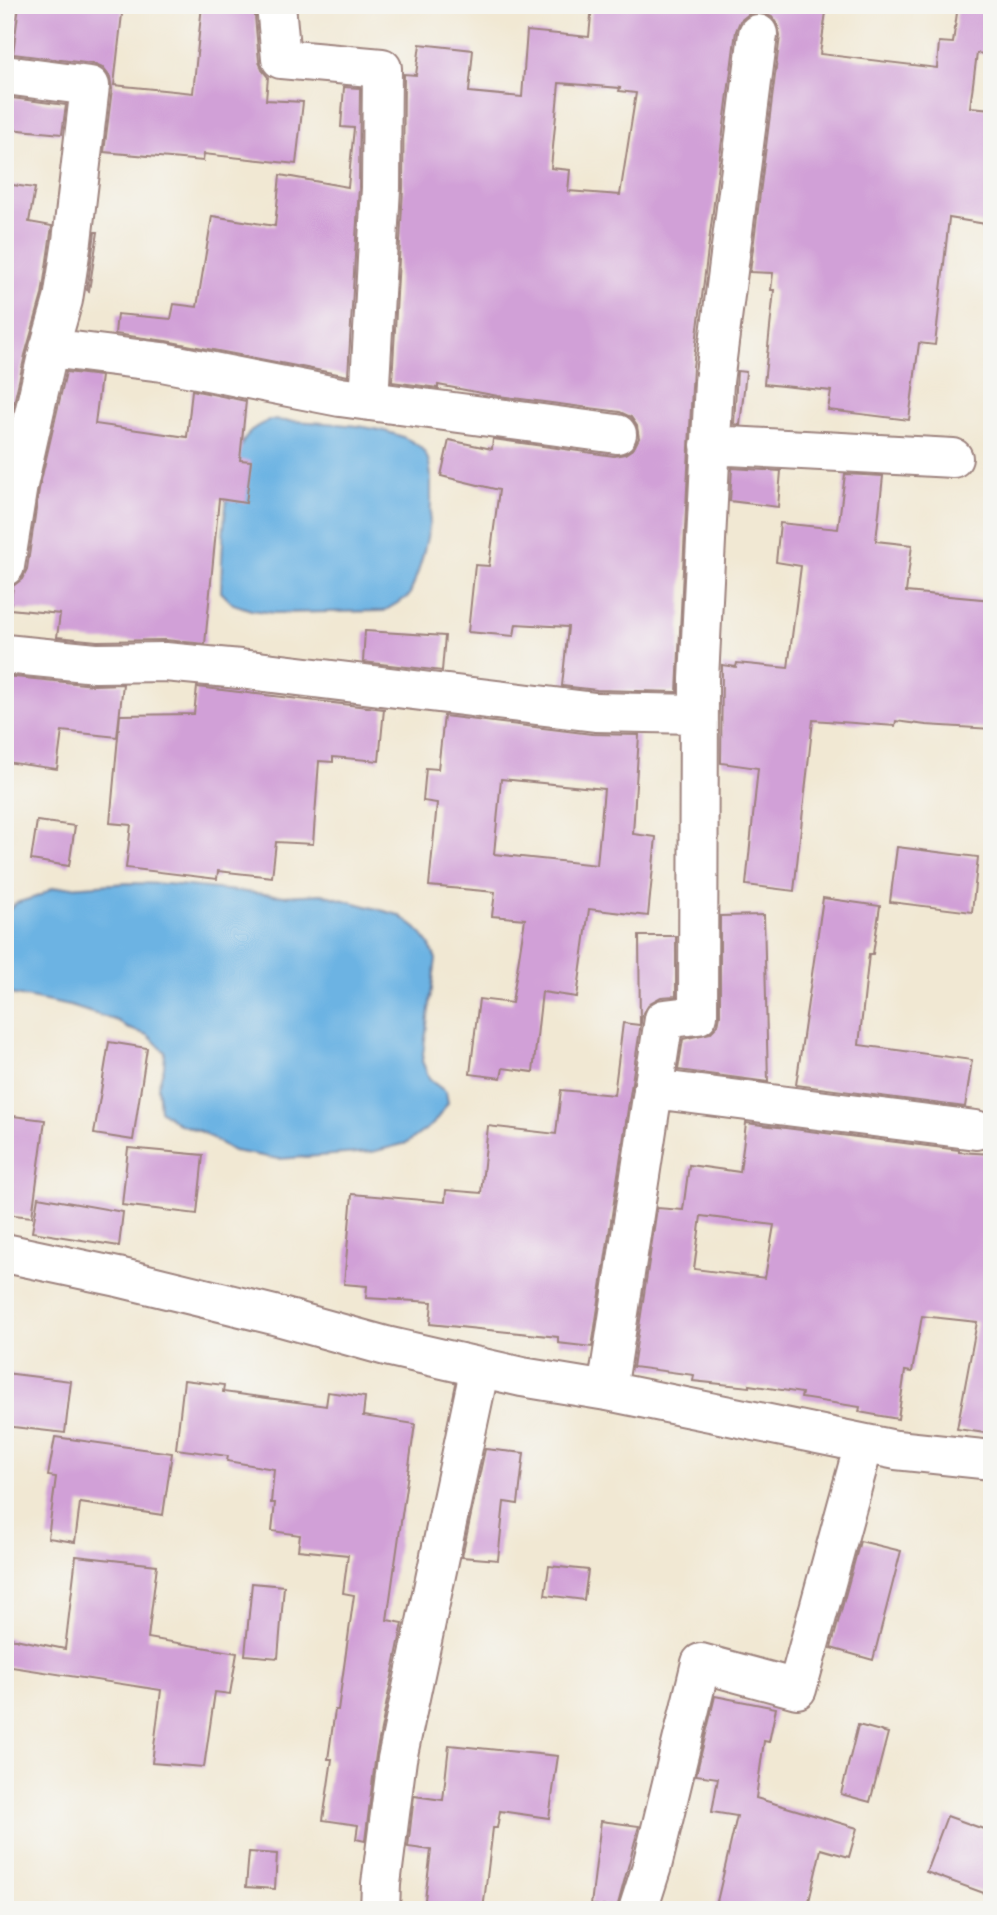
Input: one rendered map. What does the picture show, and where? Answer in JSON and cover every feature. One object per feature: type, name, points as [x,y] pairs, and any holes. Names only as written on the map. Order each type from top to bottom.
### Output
[{"type":"street","points":[[276,5],[281,59],[382,68],[381,188],[369,401]]},
{"type":"street","points":[[607,1391],[664,1019],[698,1015],[698,714],[710,445],[715,369],[758,34]]},
{"type":"street","points":[[5,75],[90,86],[63,300],[11,484],[5,566]]},
{"type":"street","points":[[50,348],[162,362],[369,401],[617,434]]},
{"type":"street","points":[[710,445],[953,458]]},
{"type":"street","points":[[5,654],[96,663],[165,662],[240,669],[595,712],[698,714]]},
{"type":"street","points":[[653,1089],[976,1130]]},
{"type":"street","points":[[5,1253],[183,1293],[386,1346],[522,1377],[607,1391],[897,1450],[992,1460]]},
{"type":"street","points":[[380,1910],[397,1759],[480,1367]]},
{"type":"street","points":[[638,1910],[652,1866],[701,1663],[797,1689],[864,1444]]},
{"type":"water","points":[[270,420],[376,429],[414,443],[425,453],[431,474],[430,521],[409,596],[384,611],[274,613],[233,604],[221,592],[229,484],[242,445],[251,431]]},
{"type":"water","points":[[128,883],[168,884],[284,896],[322,894],[399,915],[417,929],[429,944],[436,959],[422,1061],[430,1080],[446,1092],[448,1103],[433,1124],[407,1143],[372,1152],[279,1159],[233,1151],[202,1132],[177,1123],[160,1110],[158,1086],[165,1052],[148,1035],[127,1028],[118,1021],[70,1006],[5,993],[5,914],[16,903],[39,896],[53,888]]},
{"type":"building","points":[[19,5],[123,5],[114,85],[193,93],[202,5],[254,5],[259,61],[268,77],[266,100],[303,102],[296,164],[204,154],[203,161],[104,152],[112,89],[110,77],[103,68],[93,64],[13,54]]},
{"type":"building","points":[[592,5],[827,5],[820,54],[937,68],[939,42],[953,43],[958,5],[992,5],[992,55],[977,53],[970,107],[992,109],[992,225],[949,218],[935,345],[919,343],[909,420],[828,410],[831,391],[764,384],[774,290],[771,290],[773,273],[750,272],[780,36],[772,17],[761,12],[749,14],[740,21],[736,31],[693,367],[677,692],[597,690],[562,686],[568,627],[516,624],[514,636],[468,632],[475,565],[489,566],[499,490],[441,476],[449,440],[492,449],[493,439],[614,456],[625,454],[634,448],[639,438],[637,426],[631,417],[620,412],[438,385],[438,388],[392,382],[403,189],[404,74],[416,75],[420,44],[473,50],[469,92],[522,97],[527,31],[589,37]],"holes":[[[559,83],[620,88],[619,91],[636,93],[620,195],[568,191],[570,170],[551,168]]]},
{"type":"building","points":[[344,87],[360,88],[359,187],[348,376],[166,341],[115,334],[117,314],[171,319],[174,304],[197,307],[212,216],[275,226],[280,175],[348,187],[354,128],[341,127]]},
{"type":"building","points":[[12,98],[66,105],[62,134],[9,129]]},
{"type":"building","points":[[5,184],[35,188],[29,222],[52,226],[42,295],[5,442]]},
{"type":"building","points":[[95,232],[98,232],[89,291],[87,290]]},
{"type":"building","points":[[737,371],[746,372],[740,425],[734,424]]},
{"type":"building","points":[[66,372],[101,376],[95,424],[187,437],[192,390],[246,401],[240,460],[251,461],[246,503],[219,499],[205,644],[165,640],[97,641],[57,637],[60,614],[10,609],[13,586],[22,579],[27,569],[39,489]]},
{"type":"building","points":[[732,468],[781,471],[778,507],[730,501]]},
{"type":"building","points":[[845,474],[883,476],[876,541],[912,545],[906,592],[992,600],[992,729],[896,721],[895,726],[813,720],[794,891],[746,885],[758,768],[721,763],[722,665],[736,667],[737,663],[788,668],[801,566],[776,562],[780,523],[838,529]]},
{"type":"building","points":[[365,631],[445,636],[442,671],[363,662]]},
{"type":"building","points":[[5,676],[94,685],[123,684],[117,737],[62,731],[57,769],[5,762]]},
{"type":"building","points":[[197,687],[384,709],[379,761],[333,757],[333,762],[319,761],[313,844],[276,842],[272,877],[218,871],[217,879],[126,868],[131,825],[110,823],[120,715],[194,714]]},
{"type":"building","points":[[444,716],[592,734],[639,735],[633,834],[656,837],[648,916],[589,909],[577,997],[542,992],[533,1072],[503,1068],[501,1078],[470,1074],[479,999],[512,1003],[525,919],[492,916],[495,892],[429,886],[437,803],[423,801],[426,768],[438,769]],"holes":[[[501,779],[604,789],[597,865],[494,854]]]},
{"type":"building","points":[[37,821],[75,826],[69,866],[31,860]]},
{"type":"building","points":[[897,847],[978,857],[972,912],[890,902]]},
{"type":"building","points":[[823,898],[880,906],[873,954],[869,954],[859,1045],[972,1060],[965,1107],[796,1085]]},
{"type":"building","points":[[764,915],[768,1082],[678,1070],[683,1039],[710,1033],[718,1025],[720,916]]},
{"type":"building","points":[[639,936],[676,936],[676,996],[661,997],[650,1003],[642,1016],[592,1347],[558,1343],[558,1337],[430,1324],[432,1302],[366,1298],[367,1286],[344,1284],[352,1194],[445,1202],[446,1190],[481,1193],[488,1126],[556,1134],[561,1090],[614,1095],[623,1023],[640,1025]]},
{"type":"building","points":[[109,1042],[147,1048],[133,1140],[94,1134]]},
{"type":"building","points":[[5,1115],[45,1120],[32,1217],[5,1214]]},
{"type":"building","points":[[746,1123],[959,1152],[992,1154],[992,1434],[957,1429],[977,1322],[922,1316],[912,1372],[905,1371],[898,1419],[859,1412],[860,1407],[801,1398],[802,1393],[749,1385],[693,1381],[694,1375],[633,1367],[657,1208],[683,1210],[689,1165],[740,1172]],"holes":[[[701,1216],[774,1225],[765,1278],[694,1269]]]},
{"type":"building","points":[[128,1148],[203,1155],[197,1214],[122,1205]]},
{"type":"building","points":[[38,1197],[123,1212],[119,1246],[32,1232]]},
{"type":"building","points":[[5,1373],[71,1381],[65,1433],[5,1426]]},
{"type":"building","points":[[184,1380],[224,1385],[223,1392],[326,1406],[328,1392],[365,1397],[363,1416],[415,1424],[387,1620],[403,1623],[376,1754],[365,1841],[356,1839],[358,1825],[323,1820],[332,1759],[328,1759],[335,1710],[338,1710],[354,1595],[343,1593],[348,1555],[298,1550],[300,1535],[272,1531],[274,1469],[227,1461],[228,1456],[176,1449]]},
{"type":"building","points":[[55,1437],[172,1453],[163,1515],[80,1503],[75,1542],[48,1538],[56,1477],[48,1476]]},
{"type":"building","points":[[485,1449],[524,1453],[518,1504],[504,1502],[498,1560],[462,1557]]},
{"type":"building","points":[[860,1541],[901,1551],[873,1660],[831,1648]]},
{"type":"building","points":[[76,1556],[157,1565],[148,1638],[237,1653],[230,1694],[215,1692],[204,1767],[152,1763],[161,1690],[5,1666],[5,1637],[65,1649]]},
{"type":"building","points":[[549,1566],[588,1570],[584,1600],[545,1595]]},
{"type":"building","points":[[252,1583],[284,1586],[278,1658],[245,1655]]},
{"type":"building","points":[[715,1696],[776,1708],[769,1742],[764,1741],[756,1798],[857,1828],[849,1857],[821,1849],[807,1910],[715,1910],[737,1816],[712,1812],[718,1778],[696,1775]]},
{"type":"building","points":[[858,1725],[888,1733],[870,1802],[841,1794]]},
{"type":"building","points":[[449,1745],[558,1756],[549,1818],[500,1811],[497,1828],[493,1828],[483,1910],[424,1908],[431,1850],[408,1847],[414,1796],[443,1800]]},
{"type":"building","points":[[947,1816],[992,1832],[992,1896],[926,1872]]},
{"type":"building","points":[[601,1821],[639,1826],[617,1908],[591,1905]]},
{"type":"building","points":[[249,1852],[277,1854],[275,1889],[246,1887]]}]
